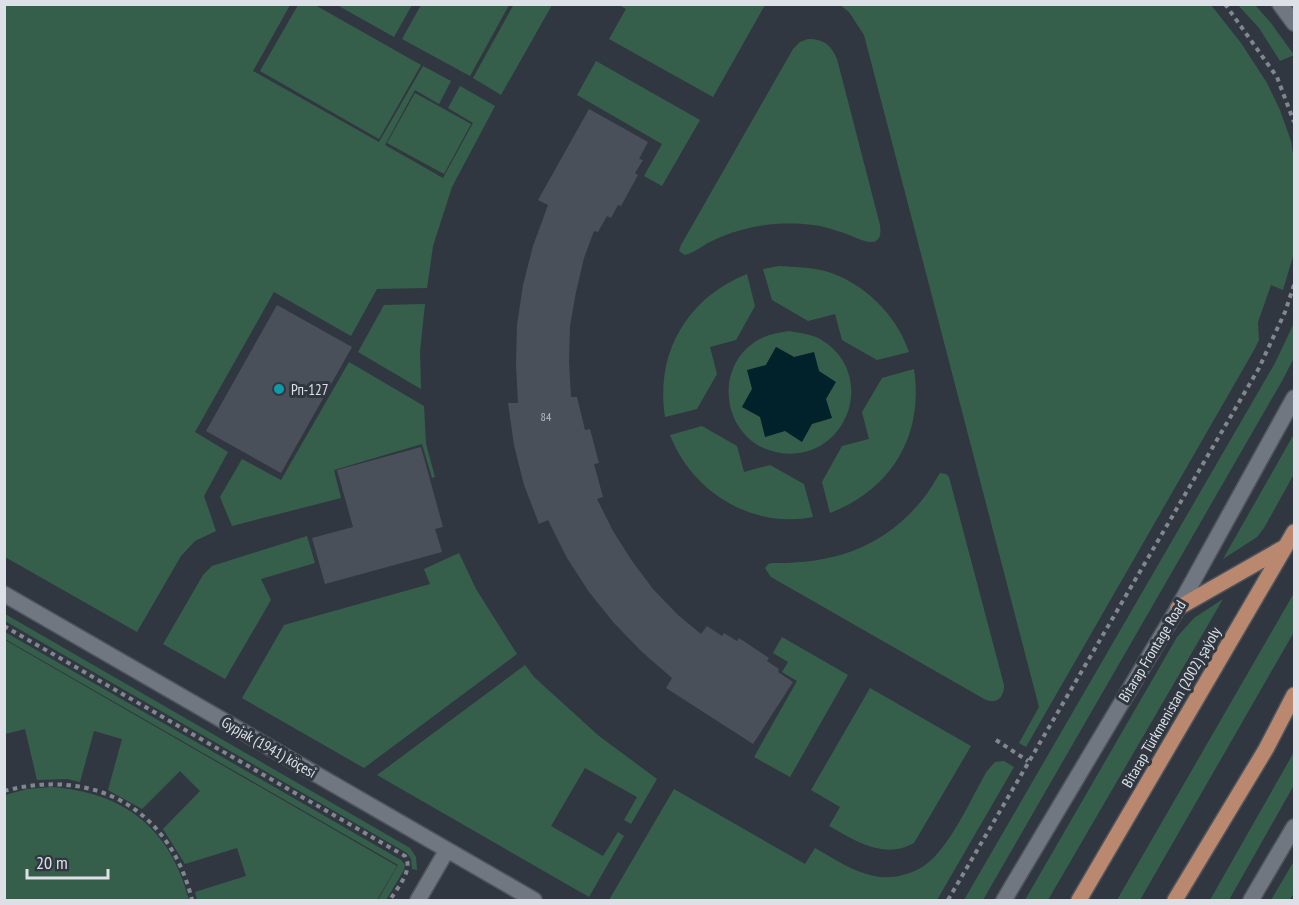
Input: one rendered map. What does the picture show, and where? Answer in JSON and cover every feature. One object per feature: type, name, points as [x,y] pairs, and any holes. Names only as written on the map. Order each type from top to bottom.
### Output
[{"type":"main road","name":"Bitarap Türkmenistan (2002) şaýoly","points":[[1079,900],[1294,532]]},
{"type":"main road","points":[[1178,608],[1286,547]]},
{"type":"main road","points":[[1175,900],[1266,749],[1294,695]]},
{"type":"street","points":[[1280,4],[1294,23]]},
{"type":"street","name":"Bitarap Frontage Road","points":[[1004,900],[1178,608],[1294,398]]},
{"type":"street","name":"Gypjak (1941) köçesi","points":[[4,594],[534,900]]},
{"type":"street","points":[[1251,900],[1294,827]]},
{"type":"street","points":[[418,900],[447,850]]},
{"type":"path","points":[[1225,4],[1277,77],[1294,122]]},
{"type":"path","points":[[948,900],[1259,368],[1286,312],[1294,285]]},
{"type":"path","points":[[4,626],[405,856],[408,869],[390,900]]},
{"type":"path","points":[[996,740],[1028,761]]},
{"type":"path","points":[[4,791],[27,785],[51,783],[76,785],[123,802],[161,833],[186,876],[192,900]]},
{"type":"green space","points":[[514,4],[552,5],[501,95],[473,78]]},
{"type":"green space","points":[[4,5],[290,5],[253,71],[379,142],[423,66],[451,81],[439,104],[415,90],[385,145],[443,178],[473,123],[448,108],[460,86],[495,106],[452,187],[433,246],[427,288],[377,289],[351,336],[274,292],[195,432],[228,452],[204,496],[216,531],[195,541],[181,556],[137,632],[5,557]]},
{"type":"green space","points":[[298,5],[315,5],[421,65],[379,139],[260,71]]},
{"type":"green space","points":[[337,5],[412,5],[394,37]]},
{"type":"green space","points":[[421,5],[509,5],[470,76],[402,39]]},
{"type":"green space","points":[[619,5],[765,5],[713,97],[609,39],[626,9]]},
{"type":"green space","points":[[840,5],[1211,5],[1241,43],[1267,83],[1291,141],[1294,160],[1294,253],[1283,290],[1271,285],[1258,322],[1259,340],[1254,350],[1026,747],[1019,743],[1039,707],[864,35],[849,12]]},
{"type":"green space","points":[[1238,5],[1255,5],[1294,55],[1280,61],[1259,28]]},
{"type":"green space","points":[[808,39],[826,44],[837,59],[880,225],[878,239],[869,242],[833,229],[817,226],[762,225],[726,235],[685,255],[679,251],[681,245],[793,49],[800,42]]},
{"type":"green space","points":[[596,61],[700,120],[662,186],[644,176],[662,144],[577,95]]},
{"type":"green space","points":[[415,93],[471,124],[444,174],[387,143]]},
{"type":"green space","points":[[779,266],[825,271],[865,291],[896,325],[909,352],[877,360],[842,340],[835,314],[808,321],[772,300],[763,269]]},
{"type":"green space","points":[[747,274],[755,306],[736,340],[710,347],[717,374],[697,409],[665,417],[663,393],[665,371],[680,330],[707,297]]},
{"type":"green space","points":[[425,304],[420,351],[421,389],[358,352],[384,305]]},
{"type":"green space","points":[[1294,323],[1294,358],[1282,381],[983,900],[964,900],[1275,363]]},
{"type":"green space","points":[[789,331],[820,339],[838,354],[848,372],[851,392],[848,412],[838,430],[824,444],[804,452],[781,453],[760,446],[742,431],[731,408],[729,382],[738,358],[747,348],[770,335]],"holes":[[[776,347],[794,357],[742,407]]]},
{"type":"green space","points":[[349,362],[424,406],[426,444],[435,477],[432,478],[422,444],[334,470],[341,498],[232,526],[220,497],[242,459],[281,480]]},
{"type":"green space","points":[[914,369],[916,393],[914,416],[899,457],[871,490],[852,503],[830,513],[822,482],[842,446],[869,439],[862,412],[882,378]]},
{"type":"green space","points":[[702,426],[737,446],[744,472],[770,465],[804,484],[813,517],[790,519],[768,517],[727,502],[709,489],[693,474],[670,435]]},
{"type":"green space","points":[[1294,434],[1294,474],[1264,528],[1257,537],[1223,559]]},
{"type":"green space","points":[[940,473],[949,477],[1004,685],[1000,698],[994,701],[986,700],[771,577],[765,568],[772,563],[794,563],[835,556],[873,542],[907,517],[925,497]]},
{"type":"green space","points":[[307,536],[315,563],[261,579],[271,600],[225,679],[163,644],[203,575],[212,566]]},
{"type":"green space","points":[[459,553],[476,589],[517,654],[364,768],[242,698],[284,625],[430,584],[424,569]]},
{"type":"green space","points":[[1294,593],[1294,632],[1140,900],[1117,900]]},
{"type":"green space","points":[[1223,599],[1048,900],[1025,900],[1177,637],[1194,618]]},
{"type":"green space","points":[[5,614],[410,848],[416,857],[417,870],[412,869],[411,859],[407,853],[5,621]]},
{"type":"green space","points":[[5,632],[401,860],[405,865],[404,870],[386,900],[378,900],[398,865],[5,639]]},
{"type":"green space","points":[[782,637],[848,675],[790,777],[754,757],[797,681],[782,672],[788,662],[773,653]]},
{"type":"green space","points":[[5,640],[397,866],[377,900],[197,900],[195,892],[246,876],[237,848],[185,864],[163,829],[200,791],[180,771],[142,809],[108,790],[122,739],[94,731],[80,782],[67,779],[37,780],[25,729],[5,734]]},
{"type":"green space","points":[[525,665],[534,677],[599,736],[657,779],[631,824],[624,820],[637,797],[585,768],[551,826],[603,856],[618,832],[624,836],[589,897],[377,775]]},
{"type":"green space","points":[[870,688],[971,746],[914,843],[892,850],[870,846],[829,826],[840,807],[811,790]]},
{"type":"green space","points":[[1294,752],[1294,785],[1229,900],[1210,900]]},
{"type":"green space","points":[[1004,761],[1014,767],[937,900],[609,900],[674,789],[805,864],[815,848],[858,871],[888,877],[911,873],[924,866],[938,853],[954,831],[987,771],[995,762]]},
{"type":"green space","points":[[51,787],[77,790],[101,797],[122,806],[141,819],[157,834],[170,853],[181,875],[189,900],[5,900],[5,795],[27,789]]},
{"type":"green space","points":[[1294,861],[1294,893],[1290,900],[1271,900]]},
{"type":"water","points":[[776,347],[794,357],[814,352],[819,371],[836,382],[826,399],[832,418],[812,424],[802,442],[785,431],[765,437],[760,417],[742,407],[752,389],[747,370],[766,365]]},
{"type":"building","points":[[589,109],[648,142],[639,159],[643,160],[635,173],[638,175],[621,206],[618,205],[611,218],[607,216],[598,232],[594,231],[584,258],[570,326],[571,397],[577,397],[585,430],[590,429],[599,463],[594,464],[603,497],[597,499],[632,561],[653,589],[678,615],[701,634],[707,626],[722,636],[724,633],[737,641],[739,638],[769,658],[767,661],[779,669],[778,672],[793,682],[753,744],[666,688],[672,678],[614,623],[589,592],[567,558],[548,520],[539,524],[524,485],[514,445],[508,403],[518,403],[517,325],[523,285],[533,246],[548,205],[538,200]]},
{"type":"building","name":"Рп-127","points":[[277,305],[352,347],[281,473],[206,431]]},
{"type":"building","points":[[421,447],[443,527],[435,529],[442,552],[325,584],[312,538],[353,527],[337,470]]},
{"type":"place","name":"Рп-127","points":[[279,389]]}]
